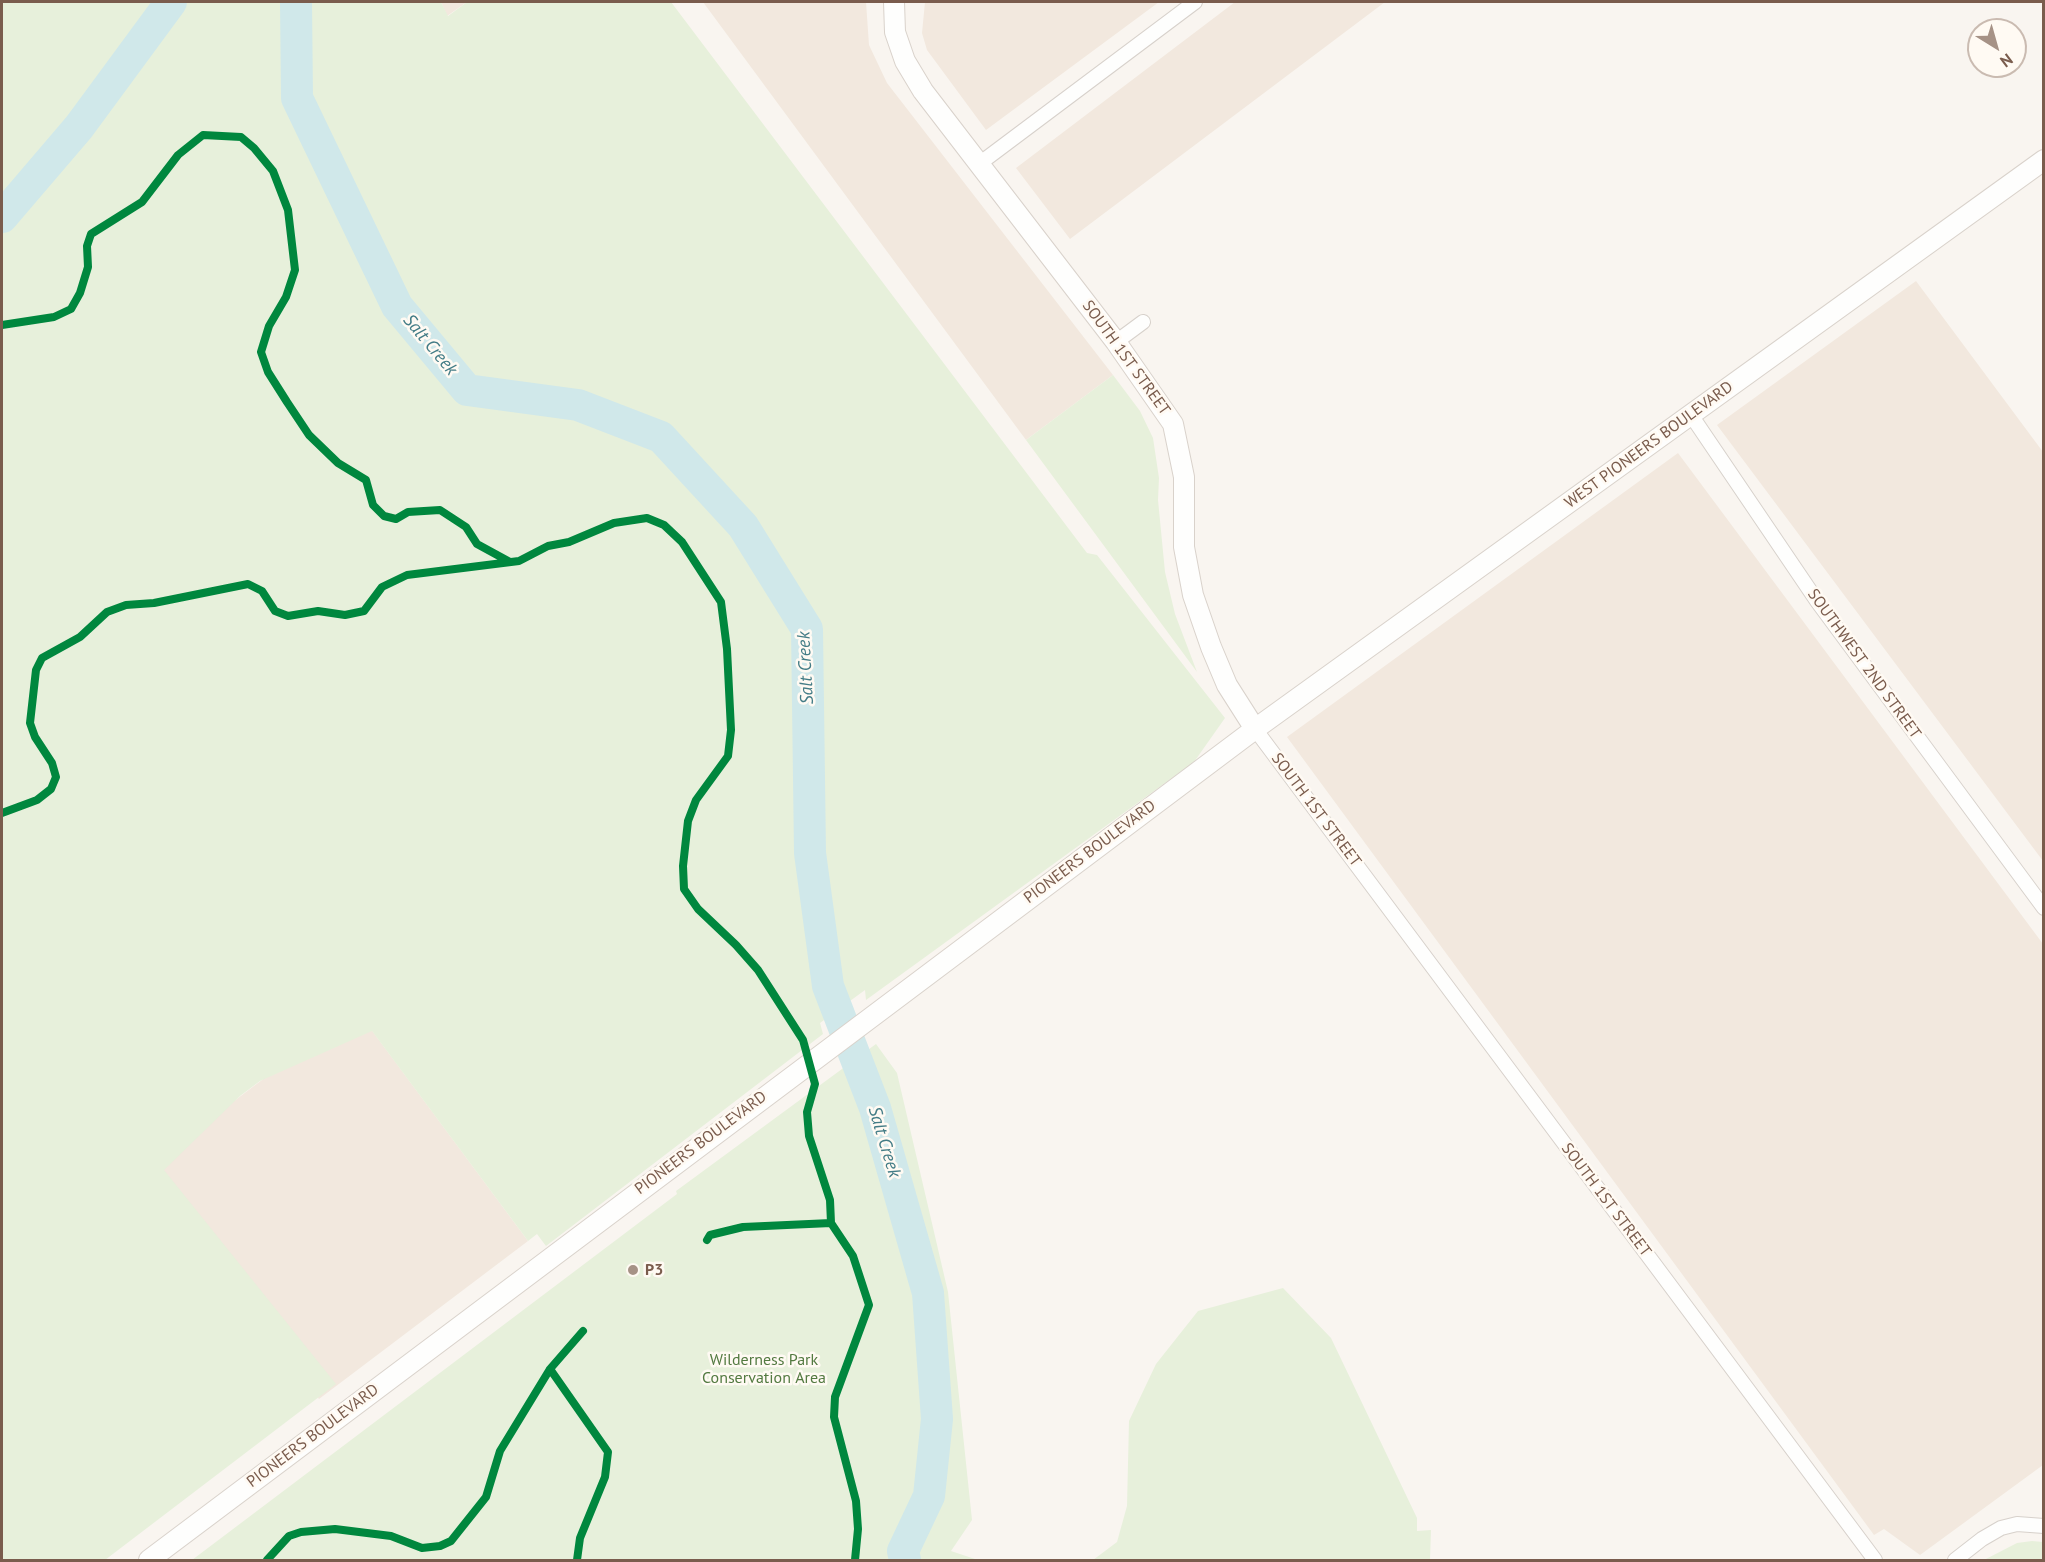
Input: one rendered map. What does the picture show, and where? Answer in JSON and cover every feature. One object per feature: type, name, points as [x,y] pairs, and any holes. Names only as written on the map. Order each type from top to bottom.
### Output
[{"type":"main road","name":"SOUTH 1ST STREET","points":[[894,2],[895,32],[905,61],[923,91],[1116,342],[1173,424],[1184,477],[1184,547],[1193,595],[1227,685],[1255,729]]},
{"type":"main road","name":"WEST PIONEERS BOULEVARD","points":[[1255,729],[2043,160]]},
{"type":"main road","name":"PIONEERS BOULEVARD","points":[[149,1560],[1255,729]]},
{"type":"street","points":[[979,164],[1195,2]]},
{"type":"street","points":[[1116,342],[1143,322]]},
{"type":"street","name":"SOUTHWEST 2ND STREET","points":[[1691,415],[1817,601],[2043,908]]},
{"type":"street","name":"SOUTH 1ST STREET","points":[[1255,729],[1875,1560]]},
{"type":"street","points":[[1955,1560],[1982,1539],[2001,1528],[2017,1524],[2043,1526]]},
{"type":"shaded area","points":[[441,2],[467,2],[447,16]]},
{"type":"shaded area","points":[[703,2],[866,2],[869,45],[887,83],[1113,375],[1026,440]]},
{"type":"shaded area","points":[[925,2],[1159,2],[986,130],[927,50],[922,33]]},
{"type":"shaded area","points":[[1235,2],[1385,2],[1070,239],[1016,168]]},
{"type":"shaded area","points":[[1916,281],[2043,452],[2043,861],[1717,425]]},
{"type":"shaded area","points":[[1678,453],[2043,944],[2043,1465],[1920,1555],[1884,1529],[1874,1535],[1287,737]]},
{"type":"shaded area","points":[[356,1009],[528,1241],[319,1399],[144,1169]]},
{"type":"green space","points":[[2,2],[441,2],[448,16],[467,2],[671,2],[1087,553],[1097,555],[1225,718],[1194,762],[866,1000],[865,990],[820,1023],[823,1034],[546,1246],[537,1234],[528,1241],[372,1031],[260,1081],[240,1096],[164,1170],[336,1384],[105,1560],[2,1560]]},
{"type":"green space","points":[[1113,375],[1140,411],[1153,438],[1159,478],[1158,500],[1165,572],[1175,614],[1197,672],[1026,440]]},
{"type":"green space","name":"Wilderness Park Conservation Area","points":[[876,1044],[897,1073],[948,1292],[972,1520],[951,1551],[978,1560],[192,1560],[677,1194],[676,1191]]},
{"type":"green space","points":[[1283,1288],[1331,1338],[1417,1518],[1417,1531],[1431,1530],[1430,1560],[1093,1560],[1117,1542],[1127,1506],[1129,1421],[1156,1364],[1198,1311]]},
{"type":"green space","points":[[2043,1542],[2043,1560],[1984,1560],[2017,1543]]},
{"type":"waterway","name":"Salt Creek","points":[[2,217],[79,127],[171,2]]},
{"type":"waterway","name":"Salt Creek","points":[[296,2],[297,98],[397,306],[467,390],[578,405],[661,437],[743,526],[807,629],[810,853],[828,986],[875,1108],[928,1293],[937,1419],[929,1496],[903,1551],[905,1560]]},
{"type":"cycle path","points":[[2,325],[54,317],[71,309],[80,293],[88,267],[87,246],[91,234],[142,202],[178,155],[203,135],[241,137],[254,148],[273,171],[288,210],[295,270],[286,297],[269,326],[261,352],[268,372],[309,435],[338,463],[366,480],[373,505],[384,516],[396,519],[408,512],[440,510],[466,527],[477,544],[510,562]]},
{"type":"cycle path","points":[[2,813],[37,800],[51,789],[56,777],[52,763],[35,737],[30,723],[36,670],[42,658],[80,637],[107,612],[126,605],[154,603],[248,584],[262,591],[275,611],[288,616],[318,611],[345,615],[364,611],[382,587],[407,575],[519,561],[548,546],[569,542],[614,523],[647,518],[664,525],[682,542],[721,602],[727,649],[731,730],[728,756],[696,800],[688,821],[683,866],[684,889],[698,909],[736,945],[758,970],[803,1040],[815,1084],[807,1112],[809,1136],[830,1200],[831,1223],[743,1227],[710,1235],[707,1240]]},
{"type":"cycle path","points":[[831,1223],[853,1256],[869,1305],[835,1397],[834,1417],[856,1501],[858,1529],[855,1560]]},
{"type":"cycle path","points":[[267,1560],[289,1536],[301,1532],[335,1529],[391,1536],[422,1548],[440,1546],[451,1541],[486,1497],[500,1451],[550,1369],[583,1331]]},
{"type":"cycle path","points":[[550,1369],[608,1452],[605,1477],[580,1538],[577,1560]]},
{"type":"place","name":"P3","points":[[633,1270]]}]
